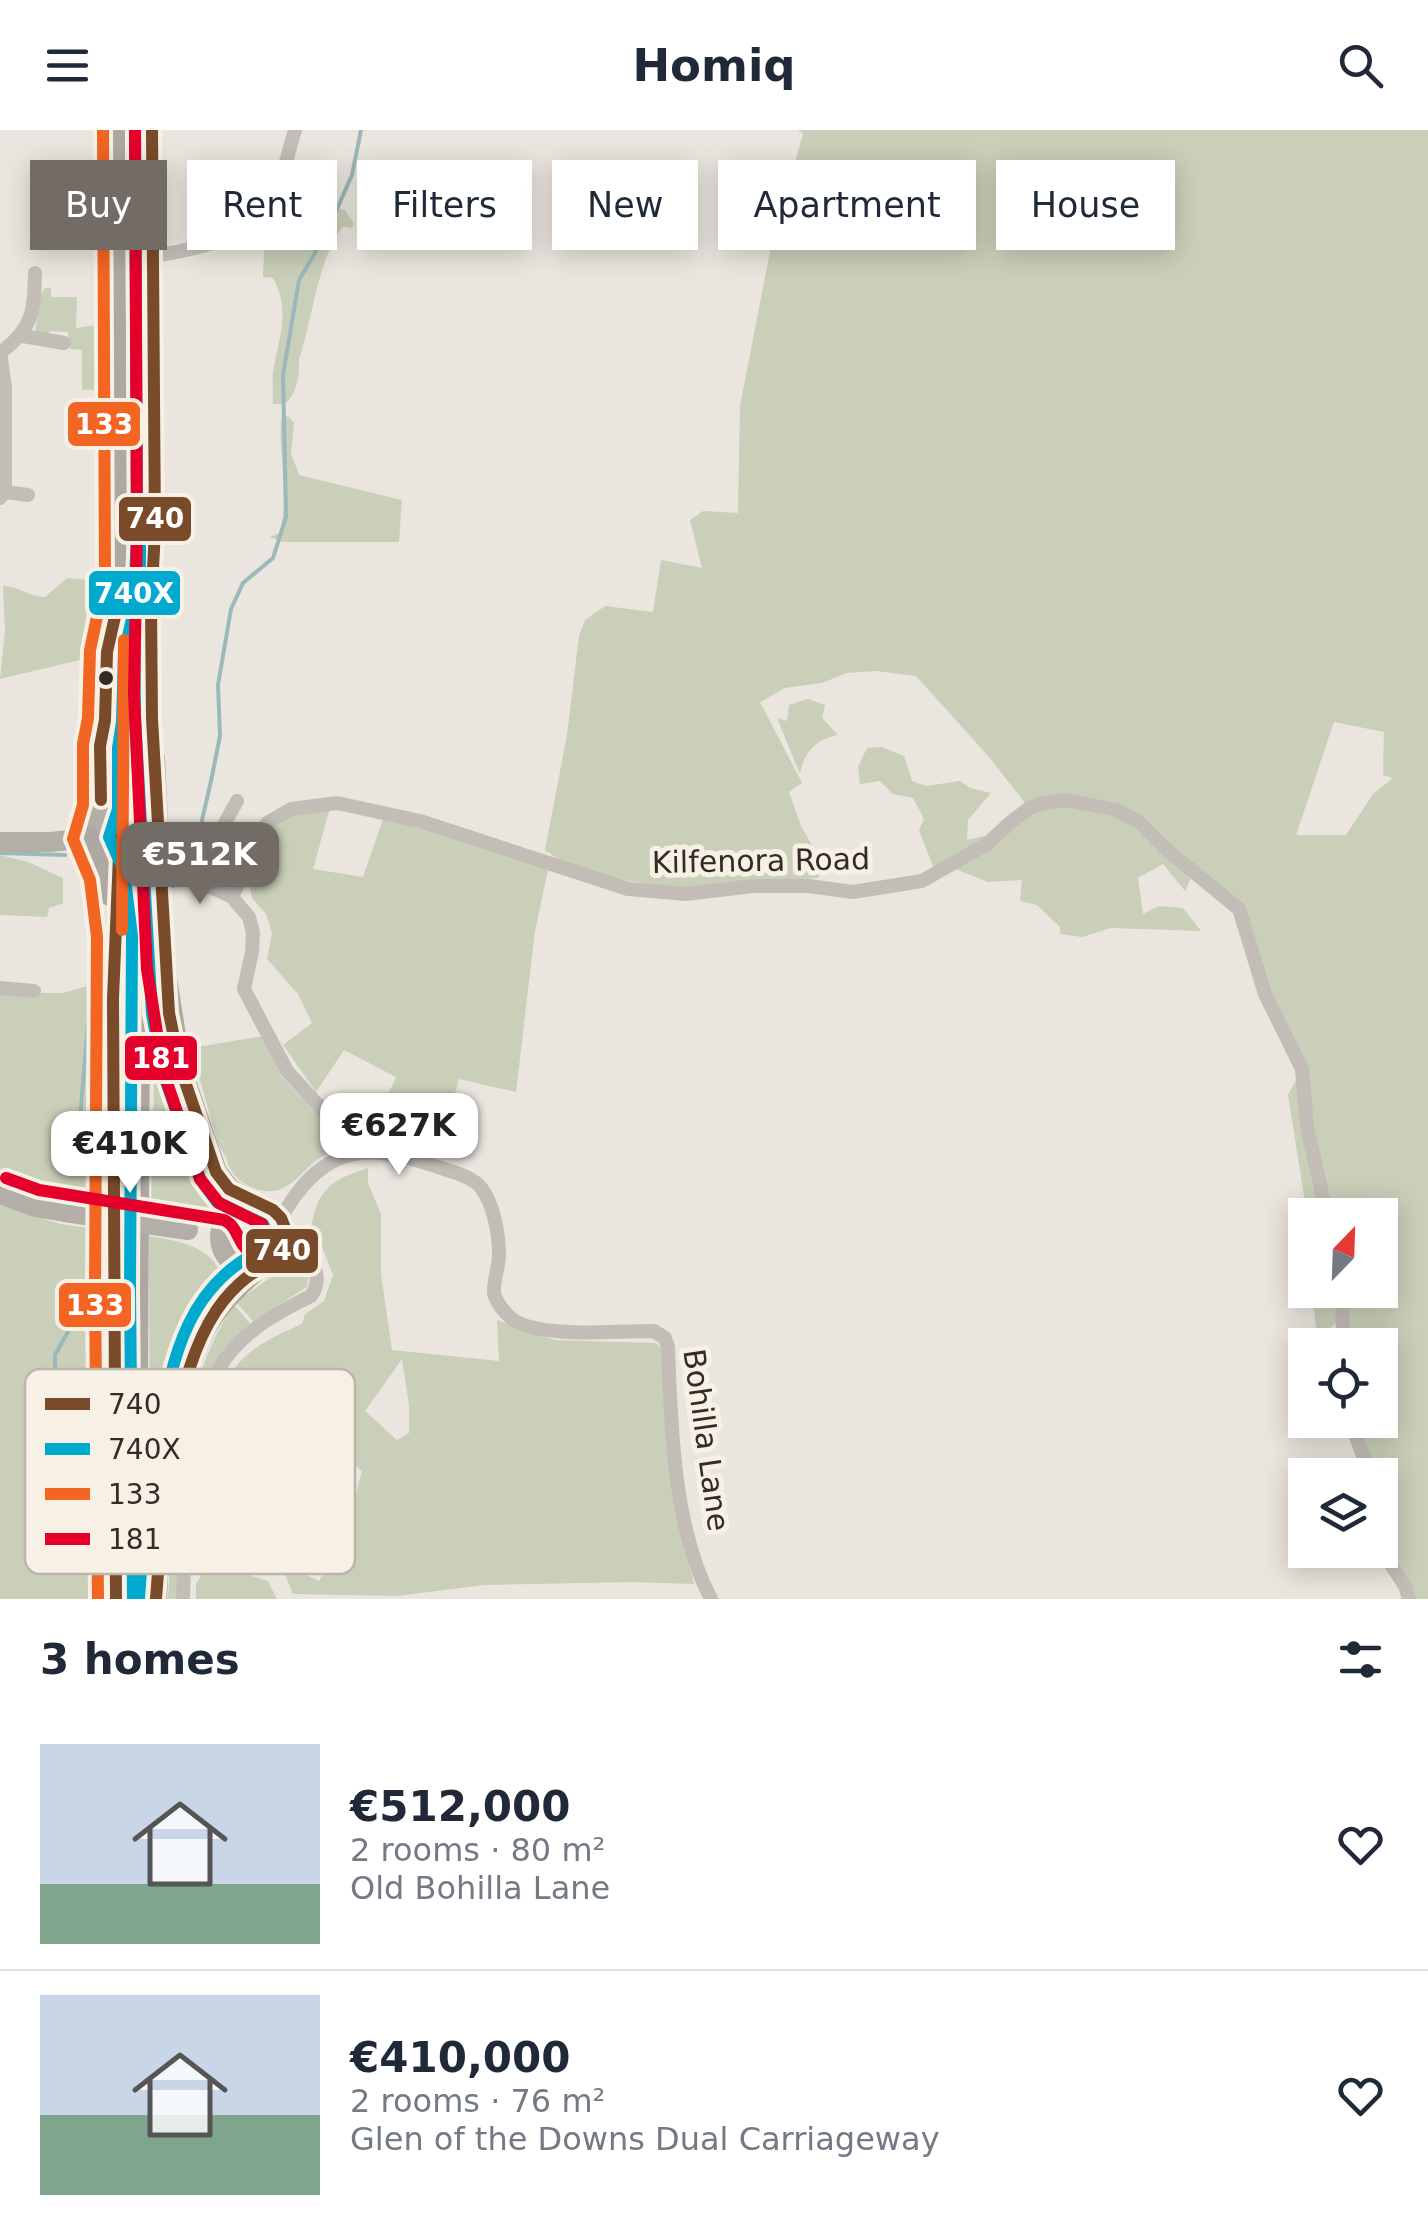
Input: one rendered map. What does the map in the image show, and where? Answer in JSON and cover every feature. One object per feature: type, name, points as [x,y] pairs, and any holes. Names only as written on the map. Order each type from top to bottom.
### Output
[{"type":"highway","points":[[137,1369],[139,130]]},
{"type":"highway","points":[[152,130],[152,706],[164,966],[180,1067],[199,1129],[216,1172],[230,1189],[254,1204]]},
{"type":"highway","points":[[113,998],[123,822],[119,137]]},
{"type":"highway","points":[[101,756],[123,608]]},
{"type":"highway","points":[[90,838],[110,887],[115,936],[115,1369]]},
{"type":"highway","points":[[188,1369],[204,1329],[224,1299],[254,1270]]},
{"type":"highway","points":[[116,1574],[116,1599]]},
{"type":"highway","points":[[140,1574],[140,1599]]},
{"type":"highway","points":[[156,1599],[158,1574]]},
{"type":"main road","points":[[0,842],[90,838],[101,808],[101,756]]},
{"type":"main road","points":[[0,1194],[34,1207],[220,1237]]},
{"type":"main road","points":[[254,1204],[274,1210],[282,1221],[286,1243],[284,1252],[272,1265],[254,1270],[240,1268],[229,1260],[220,1237],[228,1216],[240,1207],[254,1204]]},
{"type":"street","points":[[153,256],[187,251],[246,230],[263,214],[276,192],[295,130]]},
{"type":"street","points":[[28,496],[3,495],[1,352],[23,336],[34,301],[35,273]]},
{"type":"street","points":[[23,336],[64,343]]},
{"type":"street","name":"Kilfenora Road","points":[[232,897],[260,834],[275,816],[308,804],[337,803],[420,820],[628,889],[686,894],[777,885],[853,892],[917,882],[988,844],[1020,815],[1044,803],[1065,800],[1116,810],[1139,822],[1239,909],[1265,994],[1302,1069],[1307,1127],[1323,1198]]},
{"type":"street","points":[[218,1369],[251,1331],[311,1296],[318,1287],[309,1254],[282,1221],[295,1193],[316,1170],[361,1152],[287,1071],[248,1000],[244,987],[253,933],[249,917],[232,897],[202,883],[197,874],[237,802]]},
{"type":"street","points":[[0,988],[34,991]]},
{"type":"street","name":"Bohilla Lane","points":[[361,1152],[419,1160],[481,1187],[496,1226],[499,1256],[494,1294],[502,1309],[519,1324],[558,1332],[654,1331],[665,1338],[680,1488],[691,1543],[712,1599]]},
{"type":"street","points":[[284,1252],[312,1263]]},
{"type":"street","points":[[1393,1568],[1406,1586],[1409,1599]]},
{"type":"street","points":[[184,1599],[186,1574]]},
{"type":"green space","points":[[798,130],[1428,130],[1428,1599],[1409,1599],[1397,1568],[1398,1458],[1364,1458],[1357,1438],[1398,1438],[1398,1328],[1342,1328],[1342,1318],[1330,1328],[1316,1328],[1314,1308],[1398,1308],[1398,1198],[1304,1198],[1288,1095],[1302,1069],[1274,1011],[1239,909],[1139,822],[1096,804],[1029,808],[916,676],[876,671],[847,673],[822,683],[785,688],[760,702],[802,783],[789,792],[801,826],[824,866],[818,878],[671,888],[610,878],[562,862],[545,850],[567,735],[579,636],[585,620],[605,606],[653,612],[661,560],[702,568],[690,520],[703,511],[738,513],[740,406],[770,250],[976,250],[976,160],[796,160],[803,134]],"holes":[[[1334,722],[1384,732],[1383,775],[1393,778],[1373,794],[1346,835],[1296,835]]]},
{"type":"green space","points":[[337,209],[345,210],[354,224],[352,228],[343,227],[337,236]]},
{"type":"green space","points":[[264,250],[329,250],[316,290],[295,389],[285,404],[273,404],[281,302],[273,278],[263,277]]},
{"type":"green space","points":[[45,288],[51,288],[51,297],[77,297],[76,328],[103,324],[103,390],[82,390],[82,350],[70,349],[68,332],[51,331],[46,335],[35,331]]},
{"type":"green space","points":[[288,416],[294,423],[291,453],[299,475],[402,500],[399,542],[283,542],[270,537],[279,533],[282,519],[281,418]]},
{"type":"green space","points":[[67,578],[88,580],[84,659],[0,679],[5,631],[3,586],[45,597]]},
{"type":"green space","points":[[808,699],[825,705],[822,718],[838,735],[812,748],[800,774],[777,718],[787,721],[789,705]]},
{"type":"green space","points":[[882,747],[904,756],[912,781],[926,786],[960,781],[991,793],[968,820],[967,840],[989,835],[977,846],[934,869],[919,830],[924,819],[913,798],[893,794],[880,781],[860,784],[858,767],[867,748]]},
{"type":"green space","points":[[1065,804],[1107,812],[1136,826],[1192,876],[1185,891],[1163,864],[1138,878],[1143,914],[1159,906],[1183,908],[1201,931],[1111,928],[1082,937],[1060,934],[1060,927],[1037,905],[1020,901],[1022,880],[988,882],[953,868],[1026,814]]},
{"type":"green space","points":[[330,808],[313,869],[363,877],[384,816],[548,870],[535,931],[516,1092],[459,1079],[438,1155],[397,1140],[368,1139],[396,1077],[344,1050],[316,1092],[283,1045],[312,1023],[298,994],[267,959],[272,933],[250,887],[266,834],[275,819]]},
{"type":"green space","points":[[0,855],[28,862],[63,878],[63,903],[49,908],[47,917],[0,915]]},
{"type":"green space","points":[[157,952],[223,1196],[221,1207],[200,1219],[151,1213]]},
{"type":"green space","points":[[95,987],[94,1205],[71,1201],[67,1193],[27,1184],[0,1172],[0,993],[63,993]]},
{"type":"green space","points":[[263,1036],[281,1076],[344,1143],[275,1191],[248,1186],[229,1167],[218,1144],[191,1048]]},
{"type":"green space","points":[[368,1168],[368,1183],[381,1214],[381,1274],[392,1350],[499,1361],[497,1320],[555,1340],[656,1343],[661,1348],[675,1503],[694,1584],[485,1585],[397,1596],[293,1594],[285,1574],[306,1574],[319,1581],[323,1574],[355,1574],[355,1496],[362,1471],[355,1464],[355,1369],[234,1369],[266,1342],[302,1324],[305,1314],[324,1301],[333,1275],[311,1229],[317,1204],[335,1182]],"holes":[[[402,1359],[409,1433],[397,1440],[365,1411]]]},
{"type":"green space","points":[[0,1205],[60,1224],[95,1229],[95,1369],[25,1369],[25,1574],[95,1574],[95,1599],[0,1599]]},
{"type":"green space","points":[[253,1214],[269,1221],[276,1237],[269,1253],[253,1260],[237,1253],[230,1237],[237,1221]]},
{"type":"green space","points":[[149,1236],[186,1244],[207,1255],[215,1263],[222,1287],[199,1369],[149,1369]]},
{"type":"green space","points":[[291,1263],[309,1273],[307,1287],[253,1321],[236,1302]]},
{"type":"green space","points":[[234,1305],[250,1323],[223,1350],[212,1369],[202,1369]]},
{"type":"green space","points":[[170,1574],[181,1574],[178,1599],[168,1599]]},
{"type":"green space","points":[[202,1574],[246,1574],[268,1581],[277,1599],[196,1599],[196,1584]]},
{"type":"waterway","points":[[173,886],[194,855],[211,781],[220,736],[218,685],[231,609],[243,583],[273,558],[286,517],[283,375],[299,280],[326,234],[352,175],[361,130]]},
{"type":"waterway","points":[[0,853],[65,855]]},
{"type":"waterway","points":[[78,1142],[96,928]]},
{"type":"waterway","points":[[55,1369],[55,1355],[75,1319],[88,1278],[91,1252]]},
{"type":"transit line","name":"133","points":[[96,1369],[97,937],[90,880],[73,839],[83,805],[90,650],[105,579],[103,130]]},
{"type":"transit line","name":"740X","points":[[135,130],[135,719],[152,1014],[163,1073],[200,1179],[217,1202],[263,1224],[269,1236],[265,1248],[239,1263],[201,1302],[188,1324],[173,1369]]},
{"type":"transit line","name":"181","points":[[6,1178],[39,1190],[224,1220],[250,1252],[261,1249],[268,1238],[262,1224],[219,1203],[200,1179],[163,1071],[147,969],[134,695],[135,130]]},
{"type":"transit line","name":"740","points":[[152,130],[152,719],[169,1013],[180,1067],[216,1172],[229,1189],[273,1210],[287,1233],[279,1259],[250,1275],[224,1300],[206,1329],[189,1369]]},
{"type":"transit line","name":"740X","points":[[131,1369],[132,936],[124,871],[109,837],[118,809],[124,654],[140,583],[140,544]]},
{"type":"transit line","name":"740","points":[[101,800],[100,746],[105,720],[107,652],[123,581]]},
{"type":"transit line","name":"133","points":[[122,930],[124,640]]},
{"type":"transit line","name":"740","points":[[115,1369],[113,998],[123,760]]},
{"type":"transit line","name":"133","points":[[98,1574],[98,1599]]},
{"type":"transit line","name":"740","points":[[116,1574],[116,1599]]},
{"type":"transit line","name":"740X","points":[[133,1574],[133,1599]]},
{"type":"transit line","name":"740X","points":[[139,1598],[141,1574]]},
{"type":"transit line","name":"740","points":[[156,1599],[158,1574]]}]
